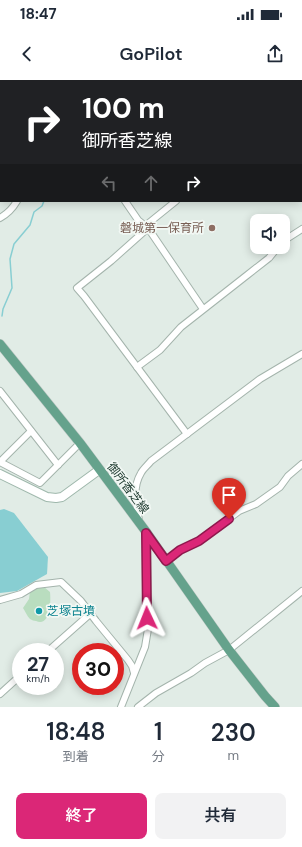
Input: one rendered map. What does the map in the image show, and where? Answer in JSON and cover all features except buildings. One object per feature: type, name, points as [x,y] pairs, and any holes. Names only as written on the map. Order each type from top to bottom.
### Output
[{"type":"main road","name":"御所香芝線","points":[[0,344],[80,444],[146,533],[229,650],[275,707]]},
{"type":"street","points":[[0,218],[5,215],[16,202]]},
{"type":"street","points":[[126,202],[138,220],[147,227],[203,309]]},
{"type":"street","points":[[175,202],[111,261],[77,288],[187,434]]},
{"type":"street","points":[[290,237],[302,229]]},
{"type":"street","points":[[137,367],[160,350],[181,327],[272,254]]},
{"type":"street","points":[[139,524],[135,496],[137,482],[141,472],[151,461],[260,380],[302,354]]},
{"type":"street","points":[[0,391],[2,400],[31,431],[58,465]]},
{"type":"street","points":[[31,431],[0,462],[40,482],[80,444]]},
{"type":"street","points":[[166,561],[180,550],[199,541],[239,511],[256,504],[280,487],[288,476],[302,464]]},
{"type":"street","points":[[0,474],[47,497],[56,498],[62,497],[99,470]]},
{"type":"street","points":[[121,707],[144,647],[148,629],[146,533]]},
{"type":"street","points":[[0,600],[21,594],[36,585],[61,582],[81,601],[128,660],[134,673]]},
{"type":"street","points":[[138,707],[156,693],[229,650],[302,591]]},
{"type":"street","points":[[57,643],[90,614]]},
{"type":"street","points":[[0,694],[12,683]]},
{"type":"green space","points":[[35,587],[44,587],[50,592],[49,612],[45,620],[41,622],[30,619],[23,608],[29,599],[30,591]]},
{"type":"water","points":[[4,509],[14,513],[48,557],[47,574],[17,591],[0,593],[0,510]]},
{"type":"waterway","points":[[2,316],[3,309],[12,288],[10,259],[14,244],[30,225],[34,212],[42,206],[44,202]]},
{"type":"place","name":"磐城第一保育所","points":[[212,228]]},
{"type":"place","name":"芝塚古墳","points":[[39,611]]},
{"type":"route","points":[[147,618],[146,533],[166,561],[180,550],[199,541],[229,519]]}]
